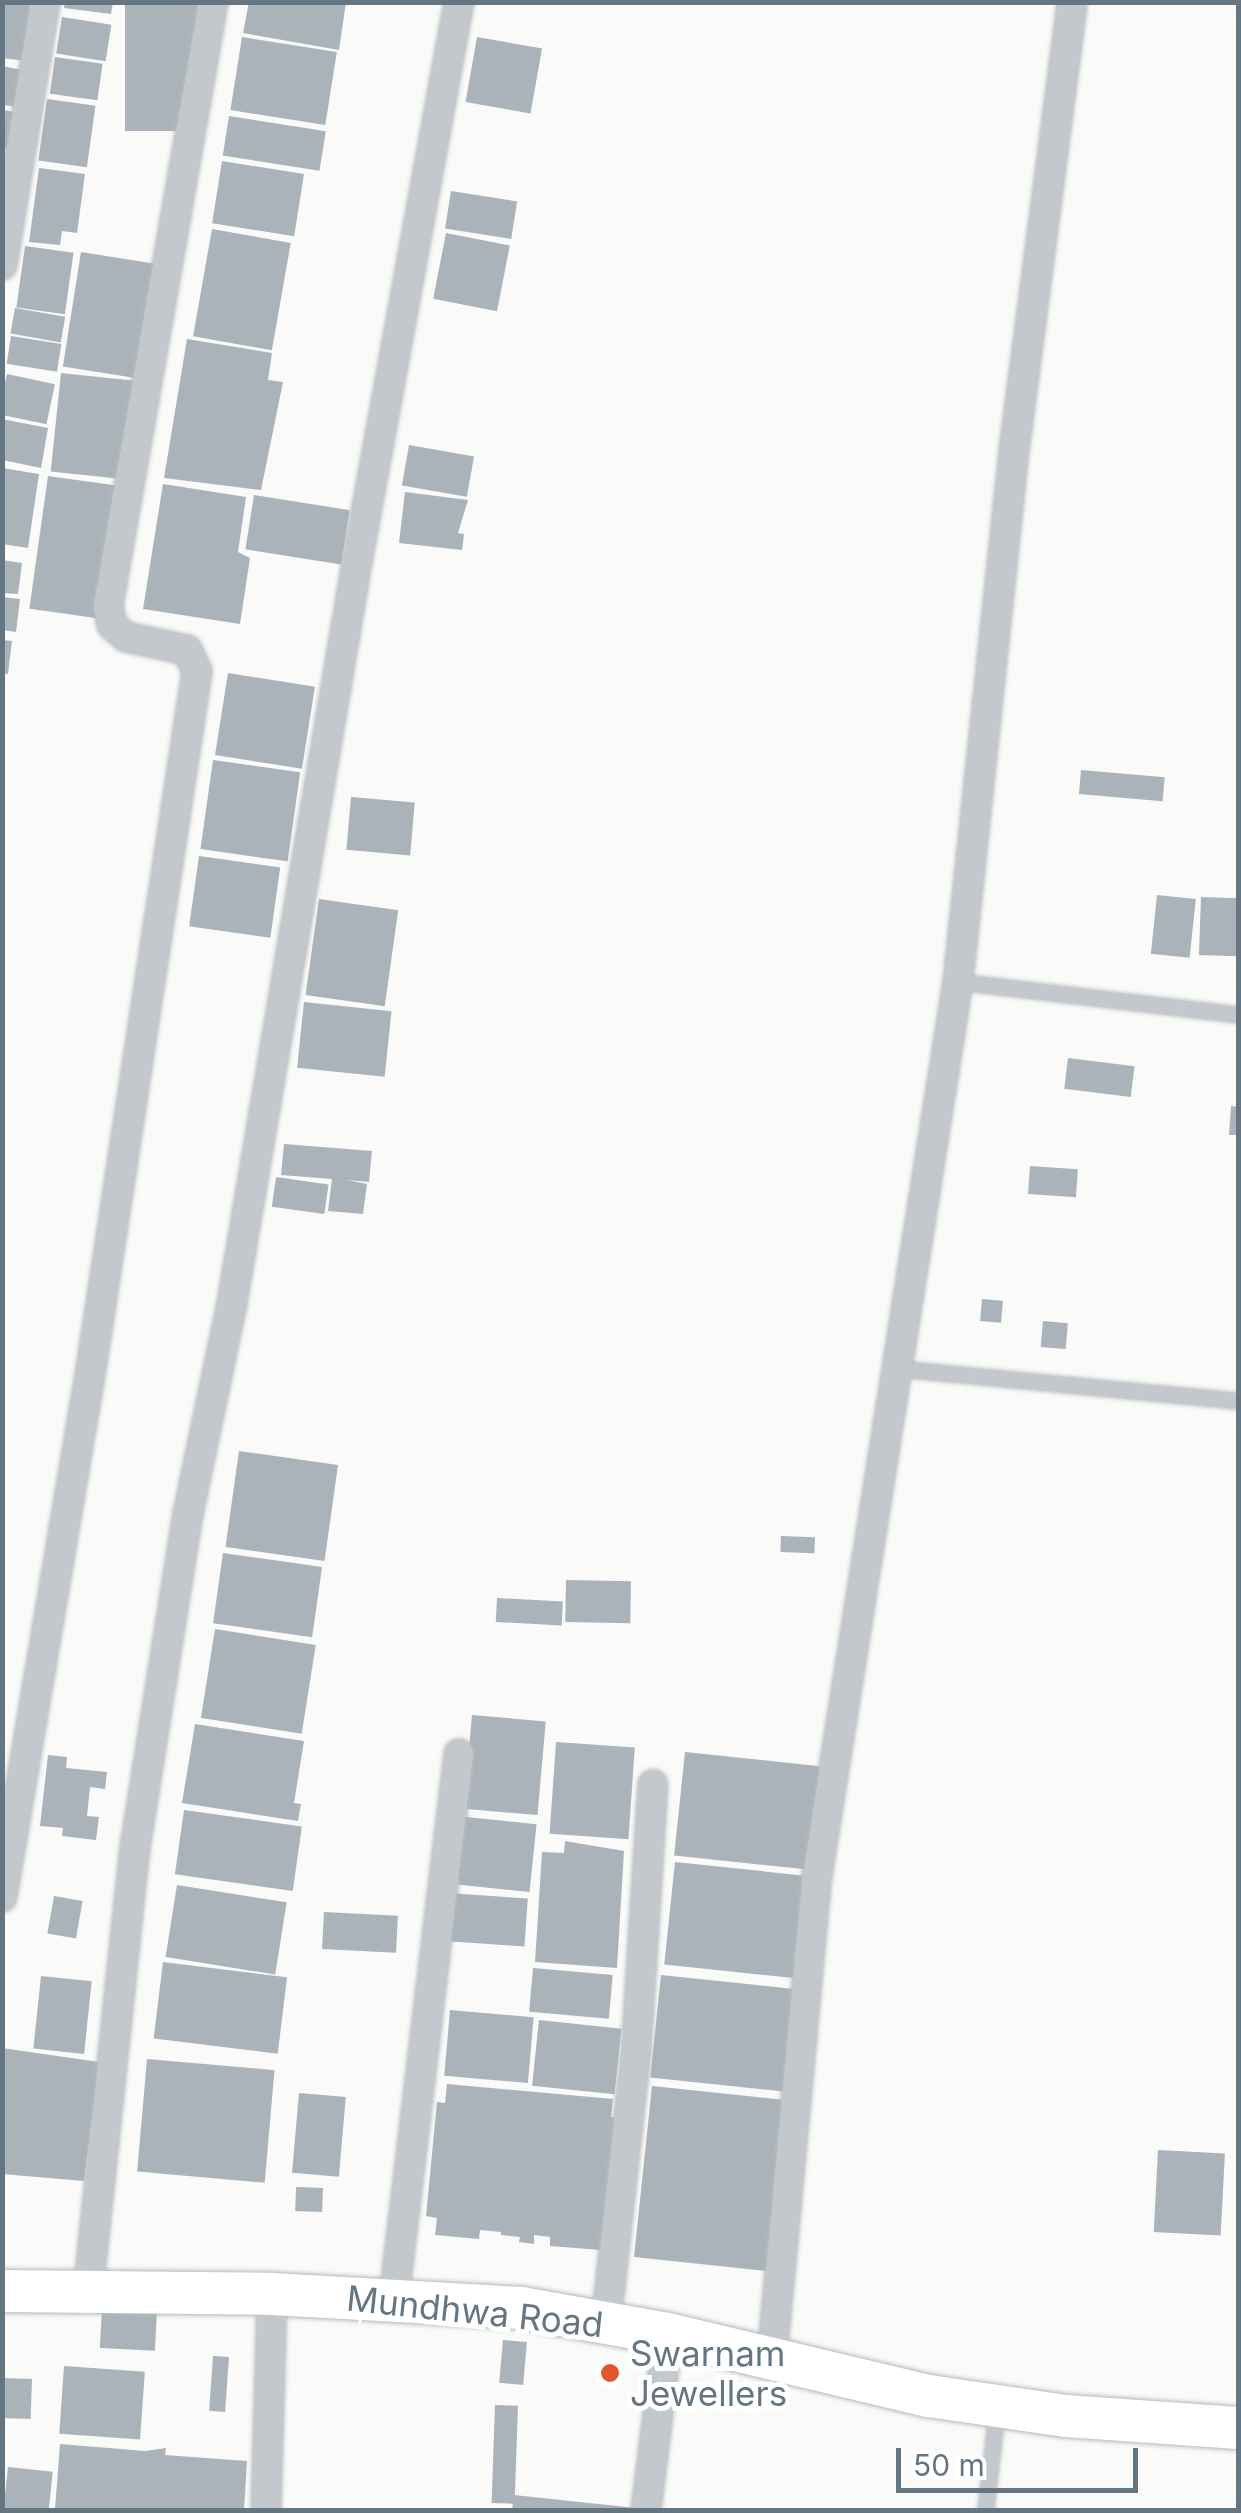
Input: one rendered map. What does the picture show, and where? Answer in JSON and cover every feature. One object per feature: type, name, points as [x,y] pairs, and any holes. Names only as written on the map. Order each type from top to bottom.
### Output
[{"type":"main road","name":"Mundhwa Road","points":[[2,2291],[272,2294],[522,2308],[668,2334],[928,2396],[1066,2416],[1238,2428]]},
{"type":"street","points":[[2,264],[45,2]]},
{"type":"street","points":[[2,1897],[91,1369],[150,954],[197,670],[188,650],[126,637],[112,625],[108,606],[214,2]]},
{"type":"street","points":[[88,2293],[134,1854],[188,1514],[231,1309],[356,568],[458,2]]},
{"type":"street","points":[[772,2358],[818,1876],[958,982],[1014,451],[1072,2]]},
{"type":"street","points":[[394,2298],[459,1754]]},
{"type":"street","points":[[606,2323],[636,2054],[653,1785]]},
{"type":"street","points":[[266,2510],[272,2294]]},
{"type":"street","points":[[646,2510],[668,2334]]},
{"type":"lane","points":[[958,982],[1238,1015]]},
{"type":"lane","points":[[897,1369],[1238,1401]]},
{"type":"lane","points":[[986,2510],[998,2406]]},
{"type":"building","points":[[2,2],[35,2],[27,61],[2,58]]},
{"type":"building","points":[[65,2],[113,2],[111,14],[64,8]]},
{"type":"building","points":[[125,2],[202,2],[202,131],[125,131]]},
{"type":"building","points":[[249,2],[346,2],[339,50],[243,33]]},
{"type":"building","points":[[62,17],[111,25],[106,61],[56,54]]},
{"type":"building","points":[[242,37],[337,52],[325,125],[230,110]]},
{"type":"building","points":[[477,37],[542,48],[531,113],[466,102]]},
{"type":"building","points":[[55,57],[103,64],[97,100],[50,94]]},
{"type":"building","points":[[2,66],[28,71],[22,107],[2,105]]},
{"type":"building","points":[[47,99],[96,106],[87,167],[38,160]]},
{"type":"building","points":[[2,110],[22,113],[15,149],[2,148]]},
{"type":"building","points":[[229,116],[326,131],[320,171],[223,156]]},
{"type":"building","points":[[222,161],[304,174],[294,236],[212,223]]},
{"type":"building","points":[[39,168],[85,174],[77,233],[62,231],[60,245],[29,242]]},
{"type":"building","points":[[451,191],[517,201],[511,239],[445,229]]},
{"type":"building","points":[[212,229],[291,243],[272,350],[193,336]]},
{"type":"building","points":[[446,233],[510,245],[497,311],[433,299]]},
{"type":"building","points":[[25,246],[74,253],[65,314],[16,307]]},
{"type":"building","points":[[81,252],[155,264],[137,378],[63,367]]},
{"type":"building","points":[[15,308],[65,317],[61,342],[10,334]]},
{"type":"building","points":[[11,336],[61,344],[57,372],[7,364]]},
{"type":"building","points":[[187,339],[272,353],[268,380],[283,382],[261,490],[164,478]]},
{"type":"building","points":[[61,373],[135,381],[124,479],[51,471]]},
{"type":"building","points":[[7,374],[55,384],[46,424],[2,415]]},
{"type":"building","points":[[2,419],[48,428],[41,468],[2,460]]},
{"type":"building","points":[[409,445],[474,456],[467,497],[402,485]]},
{"type":"building","points":[[2,468],[39,474],[28,548],[2,544]]},
{"type":"building","points":[[48,476],[116,486],[98,618],[29,609]]},
{"type":"building","points":[[163,484],[246,497],[238,552],[250,558],[240,624],[143,609]]},
{"type":"building","points":[[405,492],[468,500],[458,533],[464,534],[462,550],[399,543]]},
{"type":"building","points":[[254,495],[350,510],[341,564],[245,549]]},
{"type":"building","points":[[2,560],[22,563],[18,594],[2,593]]},
{"type":"building","points":[[2,597],[20,599],[16,632],[2,630]]},
{"type":"building","points":[[2,640],[12,641],[8,674],[2,673]]},
{"type":"building","points":[[228,673],[315,687],[302,769],[215,755]]},
{"type":"building","points":[[213,760],[300,772],[288,861],[200,849]]},
{"type":"building","points":[[1081,770],[1165,777],[1163,801],[1079,794]]},
{"type":"building","points":[[351,797],[415,803],[410,855],[346,850]]},
{"type":"building","points":[[199,856],[280,867],[270,938],[189,926]]},
{"type":"building","points":[[1157,895],[1196,899],[1190,958],[1151,954]]},
{"type":"building","points":[[1201,897],[1238,898],[1236,956],[1199,955]]},
{"type":"building","points":[[319,899],[398,910],[385,1006],[306,995]]},
{"type":"building","points":[[304,1002],[392,1011],[385,1077],[297,1068]]},
{"type":"building","points":[[1068,1058],[1135,1066],[1131,1097],[1064,1089]]},
{"type":"building","points":[[1231,1106],[1238,1107],[1238,1135],[1229,1135]]},
{"type":"building","points":[[284,1144],[372,1151],[369,1182],[347,1180],[367,1184],[363,1214],[328,1211],[332,1179],[281,1175]]},
{"type":"building","points":[[1030,1166],[1078,1169],[1076,1197],[1028,1194]]},
{"type":"building","points":[[276,1177],[328,1184],[324,1214],[272,1207]]},
{"type":"building","points":[[982,1299],[1003,1301],[1001,1323],[980,1321]]},
{"type":"building","points":[[1043,1321],[1068,1323],[1066,1349],[1041,1347]]},
{"type":"building","points":[[239,1451],[338,1465],[325,1561],[226,1547]]},
{"type":"building","points":[[781,1536],[815,1537],[814,1553],[780,1552]]},
{"type":"building","points":[[223,1553],[322,1567],[312,1637],[213,1623]]},
{"type":"building","points":[[566,1580],[631,1581],[630,1623],[565,1622]]},
{"type":"building","points":[[497,1598],[563,1601],[562,1625],[496,1622]]},
{"type":"building","points":[[215,1629],[316,1645],[302,1734],[201,1718]]},
{"type":"building","points":[[472,1715],[546,1721],[538,1815],[464,1809]]},
{"type":"building","points":[[195,1724],[304,1741],[294,1803],[301,1804],[298,1821],[182,1803]]},
{"type":"building","points":[[556,1742],[635,1748],[628,1839],[550,1834]]},
{"type":"building","points":[[685,1752],[824,1767],[813,1870],[674,1855]]},
{"type":"building","points":[[48,1755],[67,1757],[66,1768],[107,1772],[105,1789],[90,1787],[87,1816],[99,1817],[96,1840],[62,1836],[63,1828],[40,1826]]},
{"type":"building","points":[[184,1810],[302,1827],[293,1891],[175,1874]]},
{"type":"building","points":[[457,1816],[537,1824],[529,1892],[450,1884]]},
{"type":"building","points":[[565,1841],[624,1851],[617,1968],[535,1962],[542,1852],[564,1853]]},
{"type":"building","points":[[675,1862],[814,1877],[803,1979],[664,1964]]},
{"type":"building","points":[[177,1885],[287,1902],[275,1974],[166,1957]]},
{"type":"building","points":[[448,1893],[528,1899],[524,1946],[445,1941]]},
{"type":"building","points":[[54,1896],[83,1901],[76,1938],[47,1933]]},
{"type":"building","points":[[324,1912],[398,1916],[396,1953],[322,1949]]},
{"type":"building","points":[[163,1962],[287,1977],[278,2054],[154,2038]]},
{"type":"building","points":[[533,1968],[613,1975],[609,2019],[529,2012]]},
{"type":"building","points":[[661,1975],[800,1990],[789,2092],[650,2077]]},
{"type":"building","points":[[41,1976],[92,1981],[84,2054],[33,2049]]},
{"type":"building","points":[[450,2010],[534,2017],[528,2083],[444,2076]]},
{"type":"building","points":[[539,2020],[622,2029],[615,2094],[532,2086]]},
{"type":"building","points":[[2,2048],[99,2062],[84,2181],[2,2174]]},
{"type":"building","points":[[147,2059],[275,2070],[265,2183],[137,2172]]},
{"type":"building","points":[[447,2084],[613,2099],[611,2117],[620,2118],[601,2250],[550,2246],[550,2237],[534,2235],[534,2244],[519,2242],[520,2237],[480,2230],[479,2239],[435,2235],[437,2218],[426,2216],[437,2102],[445,2103]]},
{"type":"building","points":[[652,2086],[792,2101],[774,2272],[634,2257]]},
{"type":"building","points":[[299,2093],[346,2097],[339,2177],[292,2173]]},
{"type":"building","points":[[1158,2150],[1225,2154],[1221,2235],[1154,2232]]},
{"type":"building","points":[[296,2187],[323,2188],[322,2212],[295,2211]]},
{"type":"building","points":[[102,2308],[157,2311],[155,2351],[100,2348]]},
{"type":"building","points":[[503,2340],[527,2342],[523,2385],[499,2383]]},
{"type":"building","points":[[213,2356],[229,2357],[225,2412],[209,2411]]},
{"type":"building","points":[[64,2366],[145,2372],[140,2439],[59,2434]]},
{"type":"building","points":[[2,2378],[32,2379],[31,2419],[2,2418]]},
{"type":"building","points":[[495,2405],[518,2406],[515,2504],[492,2503]]},
{"type":"building","points":[[60,2444],[145,2451],[166,2448],[165,2455],[247,2461],[244,2510],[55,2509]]},
{"type":"building","points":[[8,2467],[53,2472],[49,2510],[4,2510]]},
{"type":"building","points":[[514,2495],[636,2508],[636,2510],[512,2510]]},
{"type":"place","name":"Swarnam Jewellers","points":[[610,2373]]}]
